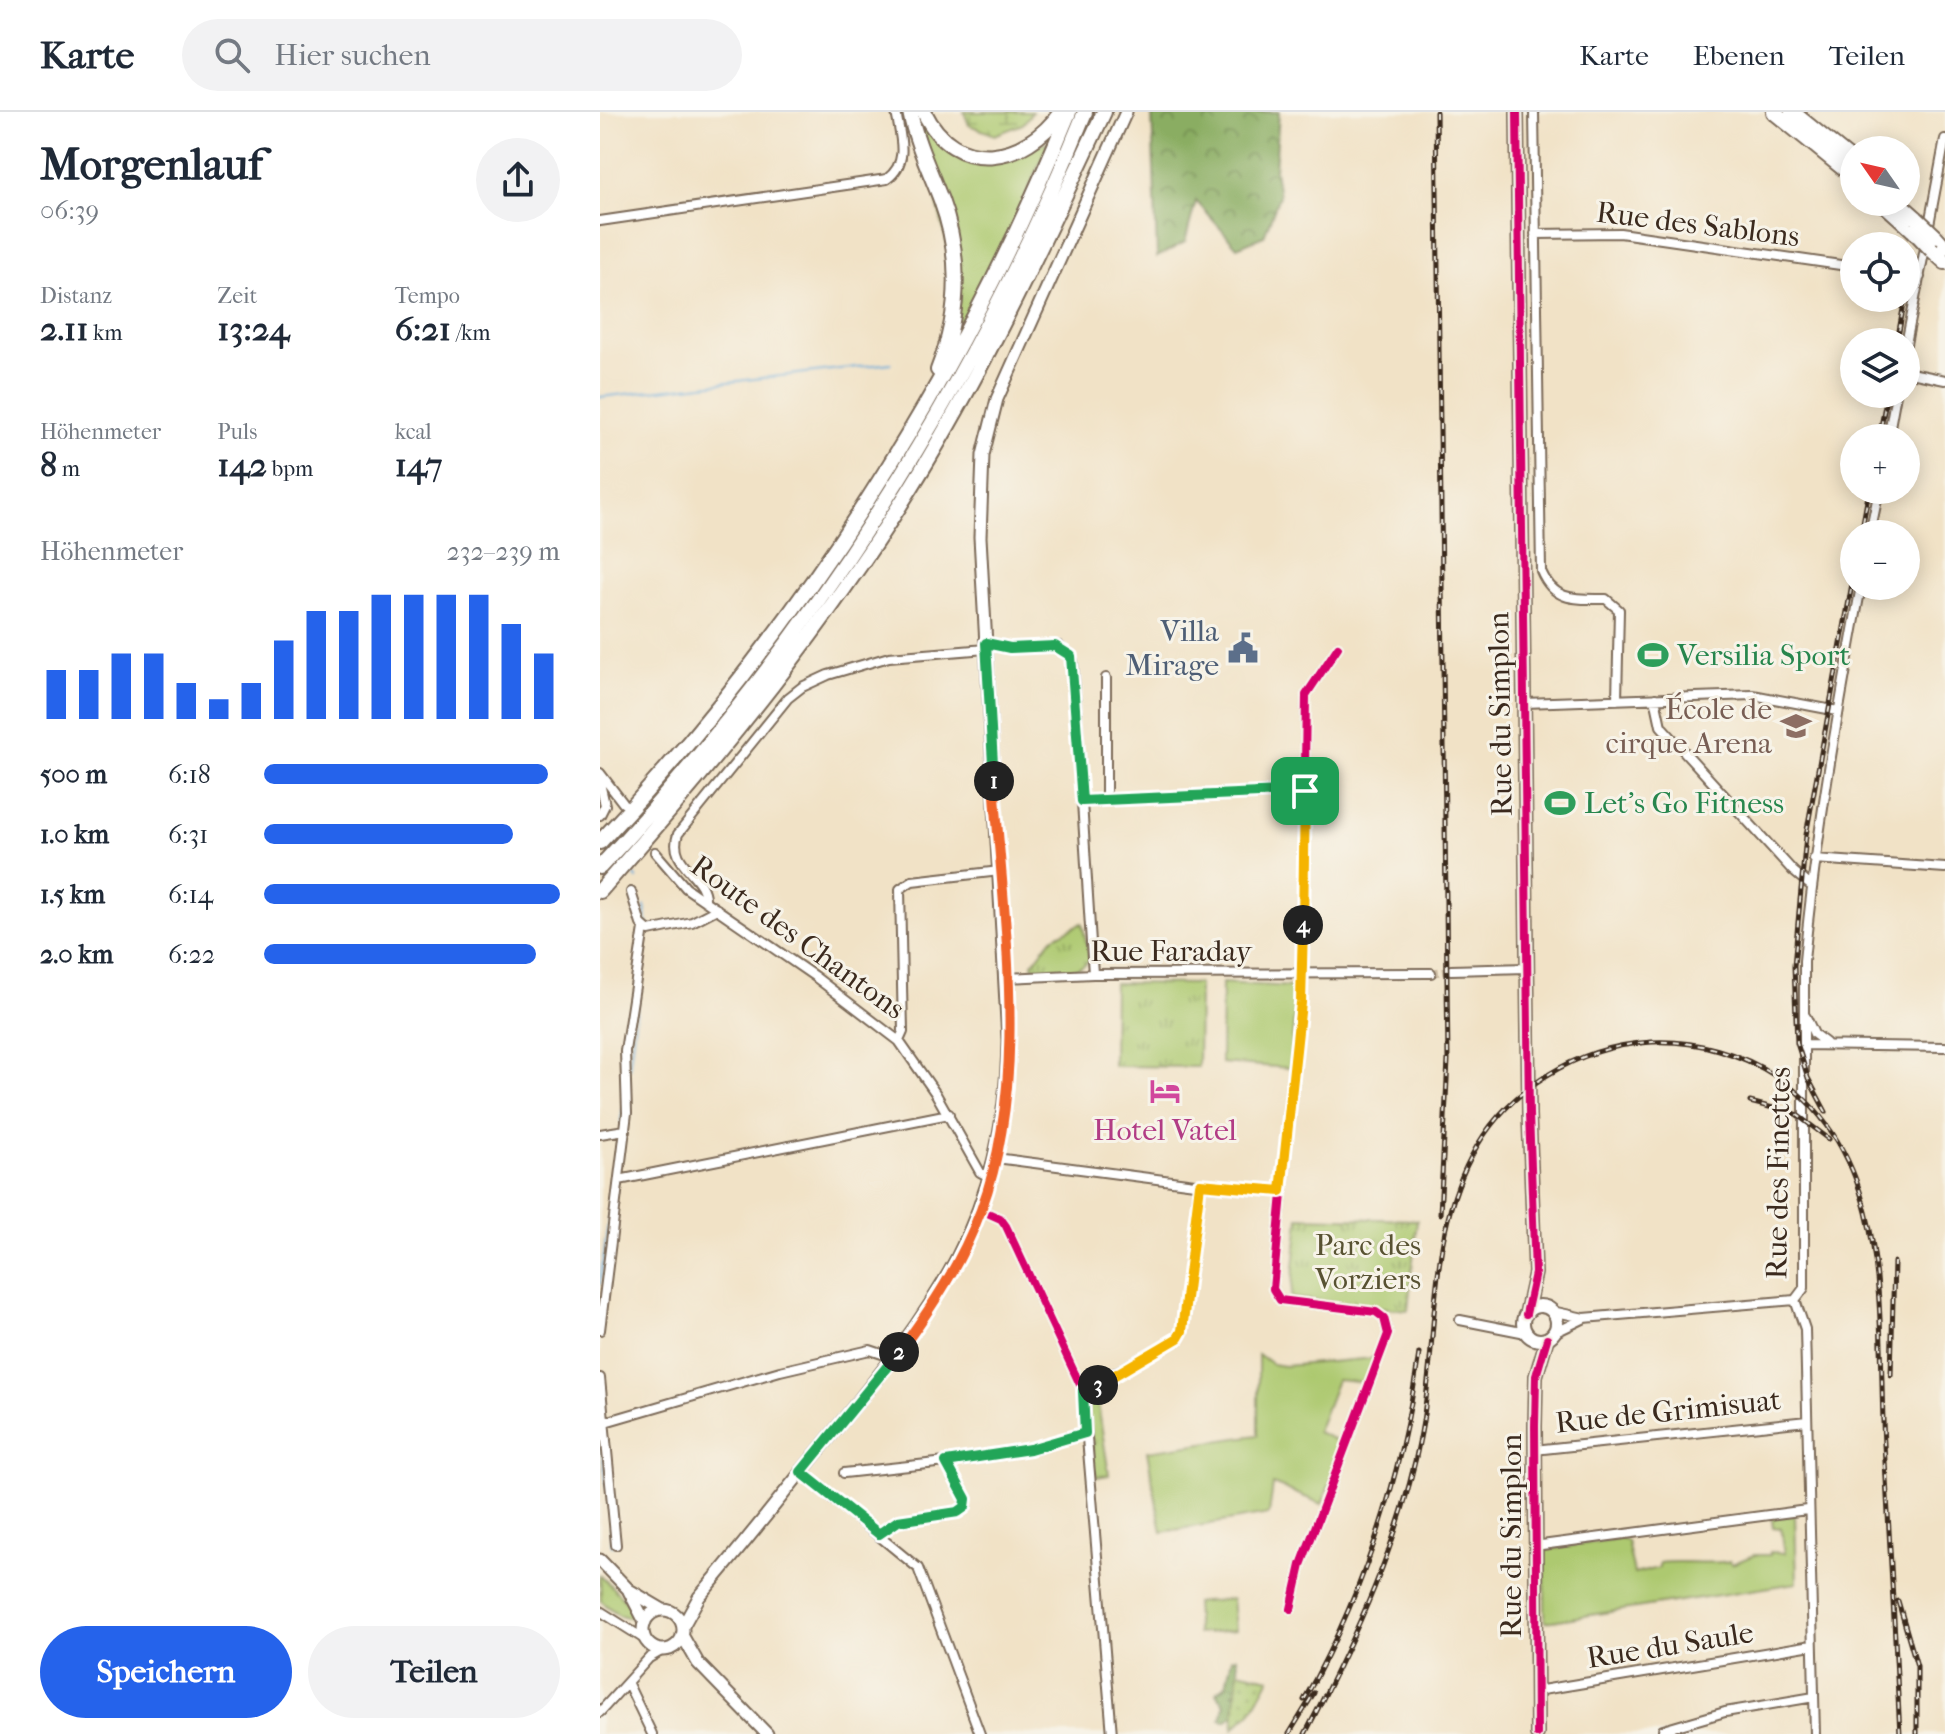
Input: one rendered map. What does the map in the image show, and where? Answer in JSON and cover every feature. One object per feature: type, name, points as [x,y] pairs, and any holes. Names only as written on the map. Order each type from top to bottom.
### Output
[{"type":"highway","points":[[904,439],[941,361],[952,324],[956,289],[950,228],[910,112]]},
{"type":"highway","points":[[924,112],[935,130],[954,146],[993,156],[1033,143],[1061,112]]},
{"type":"highway","points":[[602,840],[695,735],[775,632],[904,439],[995,276],[1069,112]]},
{"type":"highway","points":[[600,867],[736,711],[820,599],[884,505],[982,335],[1039,218],[1085,112]]},
{"type":"highway","points":[[600,888],[675,806],[800,650],[900,505],[977,373],[1068,189],[1101,112]]},
{"type":"highway","points":[[1774,112],[1840,166]]},
{"type":"highway","points":[[1792,112],[1840,151]]},
{"type":"highway","points":[[1902,216],[1937,244],[1945,262]]},
{"type":"highway","points":[[1908,216],[1914,224]]},
{"type":"main road","points":[[665,1649],[677,1644],[699,1597],[894,1358],[944,1288],[981,1210],[991,1178],[1008,1078],[1006,978],[979,504],[983,455],[1006,374],[1126,112]]},
{"type":"main road","name":"Rue du Simplon","points":[[1517,112],[1527,968],[1535,1273],[1526,1315]]},
{"type":"main road","name":"Rue du Simplon","points":[[1535,1273],[1550,1310]]},
{"type":"main road","points":[[1534,1307],[1550,1310],[1557,1321],[1550,1336],[1537,1340],[1527,1334],[1526,1315],[1534,1307]]},
{"type":"main road","name":"Rue du Simplon","points":[[1527,1334],[1536,1376],[1534,1546],[1537,1734]]},
{"type":"main road","name":"Rue du Simplon","points":[[1536,1376],[1550,1336]]},
{"type":"main road","points":[[600,1560],[629,1590],[645,1622],[647,1641],[698,1663]]},
{"type":"main road","points":[[629,1590],[666,1610],[683,1630],[698,1663],[767,1734]]},
{"type":"main road","points":[[645,1622],[652,1613],[699,1597]]},
{"type":"street","points":[[600,221],[887,179],[899,167],[902,157],[896,112]]},
{"type":"street","points":[[1534,112],[1541,571],[1556,594],[1570,599],[1606,599],[1619,610],[1617,700]]},
{"type":"street","points":[[1920,277],[1945,139]]},
{"type":"street","name":"Rue des Sablons","points":[[1535,234],[1620,233],[1840,265]]},
{"type":"street","points":[[1920,375],[1945,380]]},
{"type":"street","name":"Rue des Finettes","points":[[1815,1734],[1807,1510],[1805,1329],[1795,1300],[1804,1288],[1804,961],[1814,859],[1858,600]]},
{"type":"street","points":[[705,901],[704,891],[677,855],[678,834],[792,694],[820,677],[889,657],[986,646],[1055,646],[1071,656],[1093,974]]},
{"type":"street","points":[[1291,1609],[1301,1565],[1388,1334],[1384,1318],[1376,1312],[1276,1297],[1273,1289],[1302,975],[1307,691],[1334,657],[1338,647]]},
{"type":"street","points":[[1106,678],[1106,799]]},
{"type":"street","points":[[1524,703],[1753,695],[1838,711]]},
{"type":"street","points":[[1655,698],[1658,722],[1793,871],[1811,886]]},
{"type":"street","points":[[600,773],[623,803]]},
{"type":"street","points":[[600,783],[605,805],[600,815]]},
{"type":"street","points":[[1082,801],[1305,791]]},
{"type":"street","name":"Route des Chantons","points":[[655,852],[678,880],[705,901],[899,1041],[949,1114],[980,1172],[991,1178]]},
{"type":"street","points":[[1814,859],[1945,868]]},
{"type":"street","points":[[899,1041],[903,1032],[900,889],[912,881],[1000,871]]},
{"type":"street","points":[[600,1330],[625,1130],[623,1070],[639,944],[644,928],[631,892]]},
{"type":"street","points":[[644,928],[652,931],[670,929],[706,917],[717,909]]},
{"type":"street","points":[[1451,970],[1527,968]]},
{"type":"street","name":"Rue Faraday","points":[[1006,978],[1093,974],[1431,973]]},
{"type":"street","points":[[1804,1014],[1814,1034],[1835,1045]]},
{"type":"street","points":[[1804,1045],[1945,1047]]},
{"type":"street","points":[[619,1180],[949,1114]]},
{"type":"street","points":[[600,1134],[625,1130]]},
{"type":"street","points":[[996,1158],[1281,1191]]},
{"type":"street","points":[[1083,1391],[1173,1341],[1182,1331],[1200,1184]]},
{"type":"street","points":[[981,1210],[1001,1219],[1006,1226],[1083,1391],[1112,1734]]},
{"type":"street","points":[[1550,1310],[1584,1318],[1795,1300]]},
{"type":"street","points":[[1505,1326],[1526,1315]]},
{"type":"street","points":[[1550,1336],[1584,1318]]},
{"type":"street","points":[[1460,1320],[1505,1326],[1527,1334]]},
{"type":"street","points":[[605,1422],[780,1371],[873,1349],[894,1358]]},
{"type":"street","points":[[600,1378],[616,1545]]},
{"type":"street","name":"Rue de Grimisuat","points":[[1534,1450],[1807,1421]]},
{"type":"street","points":[[844,1473],[1030,1449],[1085,1433]]},
{"type":"street","points":[[879,1534],[898,1521],[958,1512],[965,1507],[966,1499],[946,1462]]},
{"type":"street","points":[[801,1472],[879,1534],[921,1573],[980,1734]]},
{"type":"street","points":[[1534,1546],[1807,1510]]},
{"type":"street","points":[[600,1611],[647,1641],[649,1658]]},
{"type":"street","points":[[623,1623],[645,1622]]},
{"type":"street","name":"Rue du Saule","points":[[1536,1691],[1812,1645]]},
{"type":"street","points":[[600,1712],[649,1658],[665,1649]]},
{"type":"street","points":[[628,1684],[652,1734]]},
{"type":"street","points":[[1663,1734],[1663,1730],[1725,1712],[1814,1697]]},
{"type":"green space","points":[[915,112],[958,153],[1032,149],[1049,141],[1020,210],[949,354],[960,296]]},
{"type":"green space","points":[[964,112],[1032,112],[1023,124],[995,135],[969,125]]},
{"type":"green space","points":[[1152,112],[1279,112],[1275,170],[1279,196],[1264,236],[1237,247],[1196,201],[1185,242],[1157,257]]},
{"type":"green space","points":[[1082,923],[1090,959],[1073,970],[1036,972],[1032,964],[1052,938]]},
{"type":"green space","points":[[1114,983],[1199,984],[1198,1067],[1113,1066]]},
{"type":"green space","points":[[1222,983],[1293,987],[1296,993],[1290,1068],[1221,1063]]},
{"type":"green space","name":"Parc des Vorziers","points":[[1299,1217],[1417,1220],[1408,1310],[1291,1298]]},
{"type":"green space","points":[[1258,1354],[1272,1364],[1284,1366],[1376,1358],[1367,1383],[1337,1380],[1317,1432],[1345,1444],[1322,1504],[1273,1484],[1269,1514],[1162,1532],[1147,1451],[1258,1435]]},
{"type":"green space","points":[[1098,1404],[1109,1475],[1096,1477],[1087,1406]]},
{"type":"green space","points":[[1795,1515],[1797,1583],[1545,1622],[1545,1550],[1621,1538],[1627,1541],[1634,1574],[1659,1568],[1659,1563],[1730,1561],[1732,1564],[1754,1555],[1785,1553],[1781,1528],[1773,1527],[1772,1518]]},
{"type":"green space","points":[[600,1575],[629,1604],[638,1619],[619,1615],[601,1601]]},
{"type":"green space","points":[[1232,1599],[1235,1630],[1197,1634],[1195,1603]]},
{"type":"green space","points":[[1237,1657],[1241,1690],[1233,1693],[1238,1699],[1234,1715],[1225,1721],[1221,1719],[1225,1704],[1216,1693],[1226,1685],[1232,1658]]},
{"type":"green space","points":[[1238,1671],[1270,1678],[1252,1711],[1233,1729]]},
{"type":"waterway","points":[[600,397],[891,363]]},
{"type":"waterway","points":[[635,875],[637,879]]},
{"type":"waterway","points":[[645,906],[647,925]]},
{"type":"waterway","points":[[629,1068],[643,959]]},
{"type":"waterway","points":[[621,1122],[623,1109]]},
{"type":"waterway","points":[[616,1163],[619,1137]]},
{"type":"waterway","points":[[600,1284],[614,1178]]},
{"type":"waterway","points":[[600,1433],[607,1488]]},
{"type":"waterway","points":[[610,1526],[612,1546]]},
{"type":"tunnel","points":[[1431,973],[1451,970]]},
{"type":"railway","points":[[1436,112],[1448,1060],[1440,1214]]},
{"type":"railway","points":[[1900,328],[1902,312]]},
{"type":"railway","points":[[1882,424],[1884,408]]},
{"type":"railway","points":[[1864,520],[1866,504]]},
{"type":"railway","points":[[1826,1112],[1808,1078],[1797,1043],[1794,966],[1806,835],[1849,600]]},
{"type":"railway","points":[[1305,1734],[1358,1625],[1401,1512],[1421,1433],[1440,1257],[1457,1189],[1471,1157],[1503,1111],[1546,1076],[1597,1052],[1652,1042],[1685,1043],[1718,1050],[1748,1061],[1777,1077],[1815,1111],[1843,1151],[1861,1195],[1872,1244],[1878,1294],[1900,1734]]},
{"type":"railway","points":[[1750,1102],[1796,1114],[1829,1139]]},
{"type":"railway","points":[[1891,1375],[1894,1262]]},
{"type":"railway","points":[[1304,1700],[1345,1617],[1378,1532],[1402,1444],[1419,1353]]},
{"type":"railway","points":[[1898,1601],[1917,1666],[1917,1734]]},
{"type":"railway","points":[[1289,1734],[1314,1693]]},
{"type":"cycle path","points":[[1517,112],[1529,1114],[1535,1273],[1526,1314]]},
{"type":"cycle path","points":[[1291,1609],[1301,1565],[1388,1334],[1384,1318],[1376,1312],[1280,1300],[1273,1289],[1302,983],[1306,695],[1338,647]]},
{"type":"cycle path","points":[[981,1210],[1001,1219],[1006,1226],[1083,1391]]},
{"type":"cycle path","points":[[1537,1734],[1536,1376],[1547,1339]]},
{"type":"place","name":"Villa Mirage","points":[[1243,648]]},
{"type":"place","name":"Versilia Sport","points":[[1653,655]]},
{"type":"place","name":"École de cirque Arena","points":[[1796,726]]},
{"type":"place","name":"Let's Go Fitness","points":[[1560,803]]},
{"type":"place","name":"Hotel Vatel","points":[[1165,1091]]},
{"type":"route","points":[[986,643],[1010,648],[1055,646],[1063,648],[1071,656],[1082,801],[1305,791],[1301,1003],[1281,1191],[1200,1184],[1184,1325],[1178,1338],[1097,1386],[1083,1391],[1085,1433],[1030,1449],[946,1462],[966,1499],[965,1507],[958,1512],[898,1521],[879,1534],[801,1472],[888,1366],[944,1288],[981,1210],[1000,1144],[1008,1078],[1008,1040],[986,643]]}]
